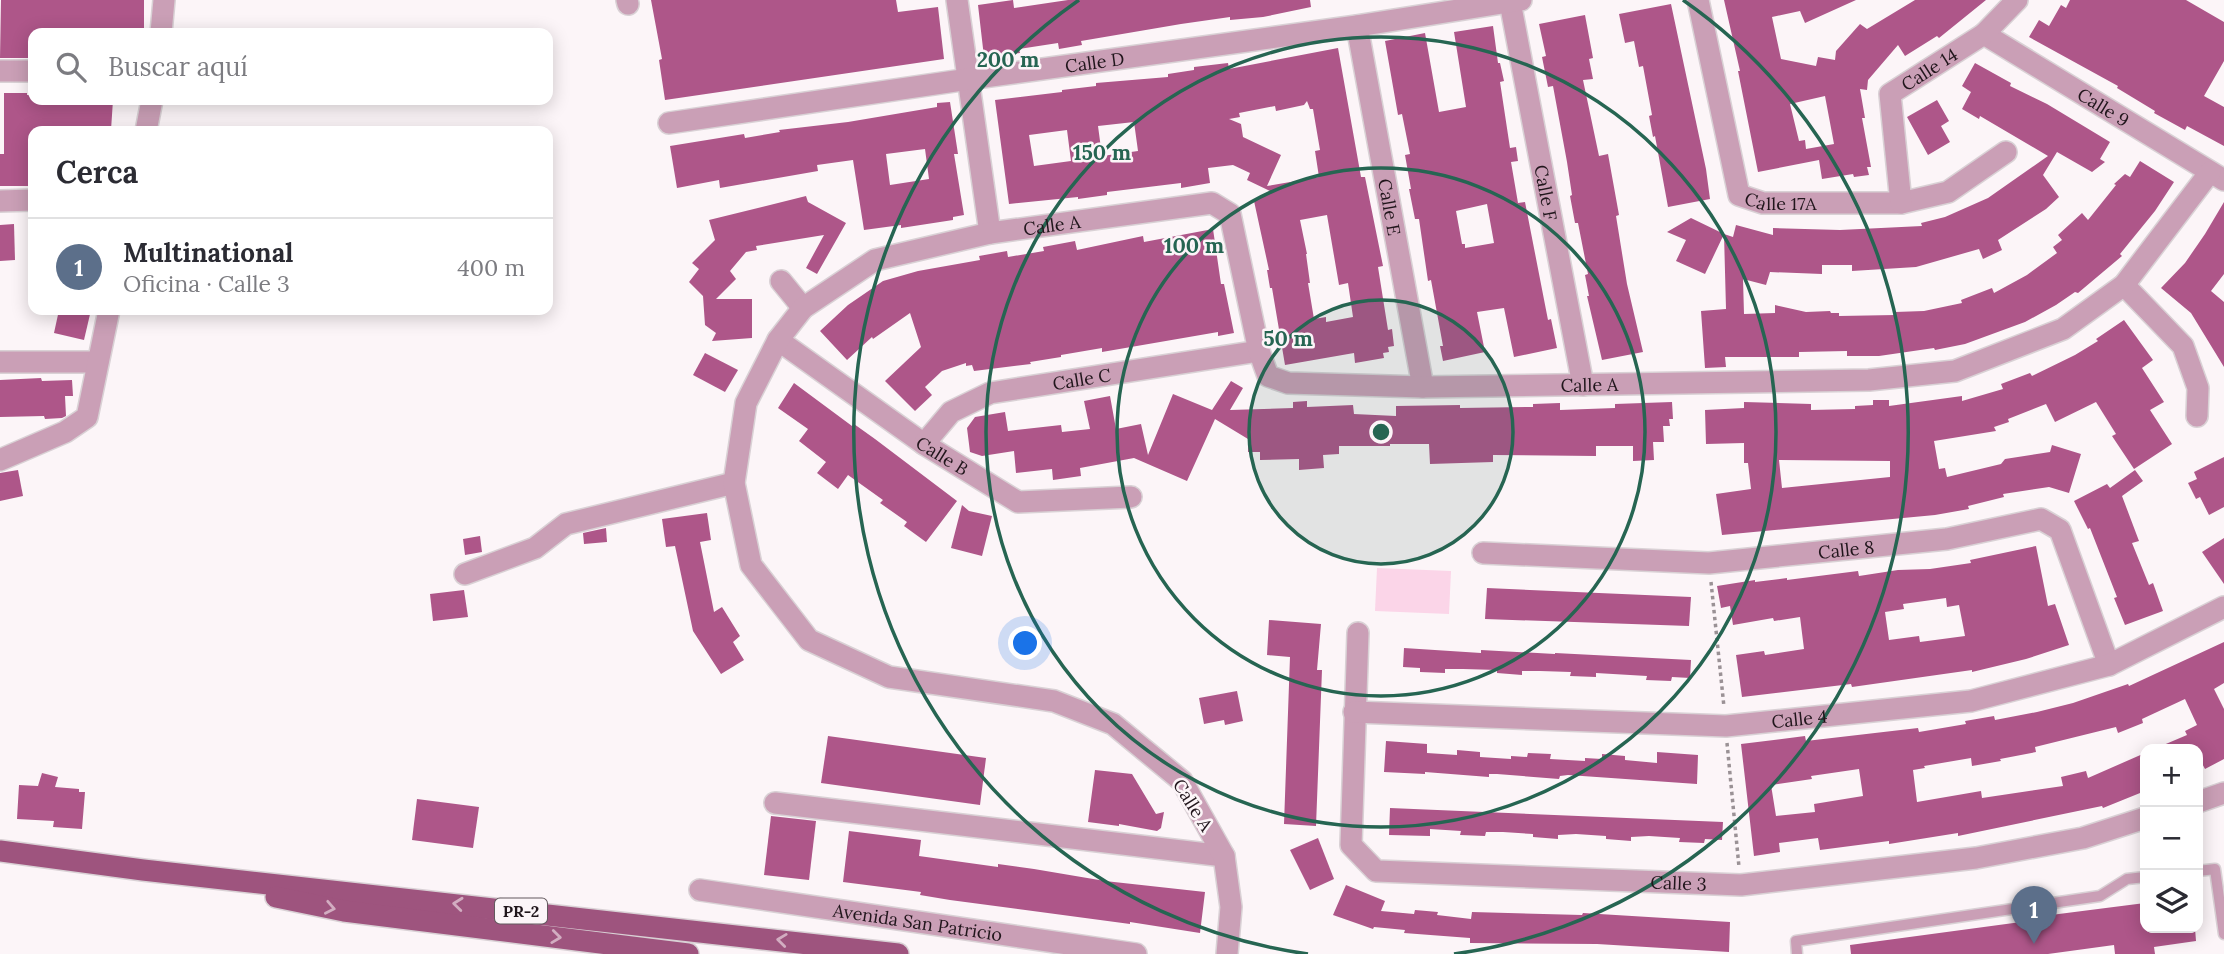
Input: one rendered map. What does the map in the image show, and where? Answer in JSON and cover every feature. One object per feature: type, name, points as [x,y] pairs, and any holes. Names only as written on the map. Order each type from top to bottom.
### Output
[{"type":"main road","name":"PR-2","points":[[0,851],[143,870],[898,954]]},
{"type":"main road","name":"PR-2","points":[[143,870],[344,911],[688,954]]},
{"type":"street","points":[[161,28],[164,0]]},
{"type":"street","points":[[957,0],[990,233]]},
{"type":"street","name":"Calle 17A","points":[[1698,0],[1739,195],[1763,203],[1901,203],[1948,192],[2006,152]]},
{"type":"street","name":"Calle 14","points":[[1901,203],[1890,94],[1984,34],[2017,0]]},
{"type":"street","name":"Calle D","points":[[669,123],[1516,1]]},
{"type":"street","name":"Calle F","points":[[1516,1],[1583,385]]},
{"type":"street","name":"Calle E","points":[[1357,26],[1423,387]]},
{"type":"street","name":"Calle 9","points":[[1984,34],[2217,176]]},
{"type":"street","points":[[0,71],[28,71]]},
{"type":"street","points":[[147,126],[151,105]]},
{"type":"street","name":"Calle A","points":[[1227,954],[1231,907],[1224,856],[1182,781],[1113,724],[1054,701],[889,677],[809,640],[751,565],[734,482],[746,403],[778,340],[803,308],[876,261],[990,233],[1212,203],[1230,214],[1259,351],[1268,376],[1288,383],[1423,387],[1869,380],[1955,371],[2063,329],[2124,285],[2217,176]]},
{"type":"street","points":[[0,201],[28,200]]},
{"type":"street","points":[[781,281],[803,308]]},
{"type":"street","points":[[2124,285],[2183,346],[2198,388],[2197,416]]},
{"type":"street","points":[[0,460],[65,432],[86,417],[108,315]]},
{"type":"street","name":"Calle B","points":[[778,340],[924,444],[1018,502],[1131,497]]},
{"type":"street","name":"Calle C","points":[[924,444],[951,412],[990,393],[1259,351]]},
{"type":"street","points":[[0,362],[98,362]]},
{"type":"street","points":[[465,574],[535,548],[566,524],[734,482]]},
{"type":"street","name":"Calle 8","points":[[1483,553],[1709,563],[1947,539],[2041,519],[2060,530],[2109,666]]},
{"type":"street","name":"Calle 4","points":[[1354,712],[1726,726],[1971,701],[2109,666],[2224,607]]},
{"type":"street","name":"Calle 3","points":[[1357,633],[1351,845],[1376,871],[1741,885],[1976,858],[2083,838],[2140,820]]},
{"type":"street","points":[[2203,800],[2224,793]]},
{"type":"street","points":[[775,803],[1224,856]]},
{"type":"street","name":"Avenida San Patricio","points":[[700,890],[1136,954]]},
{"type":"lane","points":[[2203,870],[2216,869],[2224,934]]},
{"type":"lane","points":[[1797,954],[1796,941],[2100,896],[2127,879],[2140,878]]},
{"type":"shaded area","points":[[1377,568],[1451,571],[1449,614],[1375,611]]},
{"type":"building","points":[[1,0],[144,0],[144,28],[28,28],[28,58],[0,58]]},
{"type":"building","points":[[651,0],[896,0],[898,12],[938,7],[944,59],[665,100],[659,60],[662,59]]},
{"type":"building","points":[[1013,0],[1014,8],[1068,0],[1310,0],[1311,7],[1263,17],[1230,20],[1230,17],[1181,24],[1081,41],[1082,45],[1059,49],[1058,43],[1019,49],[1020,53],[984,57],[978,5]]},
{"type":"building","points":[[1724,0],[1856,0],[1805,23],[1800,11],[1772,17],[1781,59],[1816,66],[1818,57],[1835,60],[1836,51],[1860,24],[1867,29],[1915,0],[1986,0],[1939,38],[1937,36],[1905,56],[1898,45],[1868,80],[1867,90],[1860,89],[1871,167],[1867,167],[1869,175],[1854,177],[1853,174],[1822,179],[1819,160],[1758,172]],"holes":[[[1825,96],[1834,144],[1806,149],[1805,140],[1799,141],[1790,104]]]},
{"type":"building","points":[[2070,0],[2186,0],[2224,22],[2224,61],[2204,96],[2224,107],[2224,146],[2187,126],[2185,130],[2154,113],[2155,111],[2117,88],[2118,86],[2029,37],[2039,20],[2049,26],[2061,5],[2066,8]]},
{"type":"building","points":[[1671,4],[1710,199],[1668,207],[1649,116],[1652,115],[1643,66],[1639,67],[1634,41],[1625,43],[1619,14]]},
{"type":"building","points":[[1585,15],[1593,58],[1589,59],[1593,79],[1583,80],[1599,156],[1608,154],[1627,284],[1643,352],[1602,360],[1587,296],[1585,275],[1588,274],[1578,223],[1575,223],[1553,86],[1548,87],[1542,57],[1546,56],[1539,24]]},
{"type":"building","points":[[1493,26],[1498,63],[1504,81],[1500,82],[1510,148],[1516,147],[1518,161],[1511,162],[1518,203],[1525,202],[1548,320],[1551,319],[1557,348],[1514,357],[1504,308],[1477,312],[1485,352],[1443,361],[1440,346],[1443,346],[1431,280],[1428,281],[1419,219],[1415,219],[1409,189],[1405,155],[1410,154],[1402,114],[1398,115],[1385,41],[1425,33],[1439,112],[1466,107],[1454,32]],"holes":[[[1487,204],[1494,243],[1465,248],[1456,211]]]},
{"type":"building","points":[[1338,48],[1361,177],[1365,177],[1383,266],[1378,267],[1388,330],[1392,329],[1394,346],[1388,347],[1389,352],[1383,353],[1384,358],[1355,363],[1354,353],[1285,365],[1254,201],[1270,191],[1247,180],[1250,173],[1233,165],[1208,168],[1210,183],[1181,188],[1181,183],[1107,192],[1107,195],[1078,199],[1009,204],[995,100],[1062,92],[1096,86],[1096,83],[1168,77],[1168,74],[1194,70],[1194,67],[1228,63],[1229,69]],"holes":[[[1307,101],[1310,109],[1313,109],[1320,150],[1315,151],[1319,177],[1267,186],[1281,155],[1243,137],[1241,124],[1229,119],[1240,117],[1239,113],[1275,106],[1276,111],[1304,105]],[[1134,122],[1138,151],[1102,156],[1098,126]],[[1067,130],[1071,161],[1034,166],[1029,135]],[[1327,215],[1339,285],[1348,283],[1353,317],[1326,322],[1326,317],[1314,319],[1308,283],[1307,254],[1300,220]]]},
{"type":"building","points":[[1975,63],[2011,83],[2010,86],[2047,104],[2110,142],[2100,159],[2105,162],[2092,172],[2057,152],[2043,175],[2059,197],[2046,209],[1998,240],[2002,250],[1983,259],[1979,249],[1916,267],[1852,271],[1852,265],[1822,265],[1822,274],[1770,272],[1766,285],[1743,279],[1744,314],[1775,313],[1775,305],[1806,312],[1830,311],[1839,313],[1839,316],[1895,315],[1895,312],[1924,311],[1962,303],[1961,300],[1992,288],[1994,293],[2027,275],[2057,253],[2053,247],[2062,240],[2058,235],[2082,213],[2088,220],[2116,185],[2114,184],[2125,174],[2130,177],[2140,161],[2174,182],[2155,211],[2120,254],[2122,256],[2078,293],[2075,292],[2025,322],[1965,344],[1879,356],[1847,356],[1847,351],[1799,352],[1799,357],[1725,357],[1726,367],[1705,368],[1701,311],[1726,309],[1724,234],[1733,237],[1736,225],[1773,235],[1773,228],[1840,230],[1922,226],[1921,223],[1945,217],[1988,198],[2048,156],[1980,116],[1979,119],[1962,109],[1971,92],[1962,86]]},
{"type":"building","points":[[4,93],[27,93],[28,105],[113,105],[111,126],[28,126],[28,186],[0,186],[0,154],[4,154]]},
{"type":"building","points":[[1937,100],[1949,121],[1941,126],[1950,142],[1928,155],[1907,117]]},
{"type":"building","points":[[950,102],[958,154],[954,154],[964,215],[953,217],[953,220],[901,228],[901,225],[864,230],[853,160],[817,165],[818,171],[720,188],[719,180],[677,188],[670,146],[848,122],[937,107],[937,103]],"holes":[[[925,149],[929,179],[890,185],[886,154]]]},
{"type":"building","points":[[806,196],[808,202],[846,223],[817,274],[806,268],[824,235],[756,246],[757,250],[746,252],[730,271],[736,279],[716,299],[752,299],[752,338],[712,341],[716,333],[705,325],[703,296],[689,282],[699,269],[692,263],[715,240],[709,220]]},
{"type":"building","points":[[2224,202],[2224,274],[2211,291],[2224,302],[2224,367],[2191,313],[2161,288],[2185,263]]},
{"type":"building","points":[[1691,218],[1724,234],[1705,274],[1676,261],[1686,240],[1667,232]]},
{"type":"building","points":[[14,224],[15,260],[0,261],[0,225]]},
{"type":"building","points":[[1213,229],[1221,284],[1224,284],[1234,333],[1218,336],[1218,332],[1102,352],[1102,348],[1030,362],[1031,364],[974,371],[972,365],[966,366],[966,363],[942,371],[925,387],[932,395],[915,411],[885,381],[921,347],[910,313],[873,339],[872,337],[847,360],[820,331],[848,305],[883,281],[918,271],[980,260],[979,256],[1007,251],[1008,257],[1044,251],[1043,247],[1075,241],[1077,250],[1143,236],[1144,242]]},
{"type":"building","points":[[58,315],[90,315],[84,340],[54,333]]},
{"type":"building","points":[[2124,320],[2153,360],[2142,368],[2164,402],[2150,410],[2172,444],[2134,469],[2112,436],[2116,434],[2096,402],[2055,422],[2046,404],[2008,419],[2009,422],[1994,427],[1996,431],[1934,441],[1939,469],[1945,468],[1947,477],[2001,464],[2005,459],[2050,452],[2052,445],[2081,454],[2069,493],[2049,487],[2003,494],[2004,497],[1968,506],[1969,509],[1935,515],[1722,535],[1716,494],[1751,489],[1748,463],[1744,463],[1744,443],[1706,444],[1705,410],[1744,408],[1744,402],[1811,404],[1811,410],[1855,409],[1855,406],[1873,405],[1873,400],[1889,400],[1889,406],[1962,396],[1962,401],[2003,389],[2001,384],[2030,373],[2032,376],[2075,355],[2098,341],[2096,339]],"holes":[[[1779,460],[1890,461],[1890,477],[1782,488]]]},
{"type":"building","points":[[705,353],[738,370],[725,392],[693,375]]},
{"type":"building","points":[[41,378],[42,381],[72,380],[73,396],[65,396],[66,416],[45,419],[44,416],[0,417],[0,380]]},
{"type":"building","points":[[1231,381],[1243,388],[1230,410],[1293,408],[1293,402],[1307,401],[1307,407],[1353,405],[1354,414],[1396,416],[1396,406],[1533,407],[1533,404],[1560,403],[1560,410],[1672,402],[1673,419],[1669,419],[1670,426],[1663,426],[1664,442],[1653,442],[1654,460],[1633,461],[1633,446],[1596,446],[1596,456],[1493,455],[1493,462],[1430,464],[1429,444],[1390,444],[1339,446],[1339,454],[1323,455],[1324,468],[1299,470],[1299,459],[1260,460],[1260,452],[1248,452],[1248,439],[1215,419],[1187,481],[1134,458],[1080,468],[1081,476],[1053,480],[1052,469],[1016,473],[1014,451],[982,456],[970,452],[967,428],[975,417],[1005,412],[1008,431],[1061,425],[1062,432],[1090,429],[1084,401],[1110,396],[1116,429],[1141,424],[1148,455],[1173,394],[1212,410]]},
{"type":"building","points":[[794,383],[852,426],[854,424],[875,439],[957,501],[926,542],[904,526],[907,522],[880,503],[883,500],[848,475],[838,489],[817,473],[826,462],[799,441],[808,429],[778,408]]},
{"type":"building","points":[[2224,457],[2224,507],[2209,515],[2200,497],[2196,499],[2188,483],[2197,479],[2194,472]]},
{"type":"building","points":[[18,470],[23,496],[0,501],[0,473]]},
{"type":"building","points":[[2135,470],[2143,481],[2122,496],[2139,541],[2132,543],[2149,585],[2153,583],[2163,611],[2125,625],[2090,528],[2088,529],[2074,501],[2107,484],[2110,488]]},
{"type":"building","points":[[962,505],[969,511],[992,516],[982,556],[951,548]]},
{"type":"building","points":[[707,513],[711,540],[700,542],[714,612],[722,607],[740,636],[733,642],[744,660],[721,674],[693,631],[675,546],[666,547],[662,519]]},
{"type":"building","points":[[606,528],[607,542],[584,544],[583,533]]},
{"type":"building","points":[[480,536],[482,552],[465,555],[463,539]]},
{"type":"building","points":[[2224,538],[2224,584],[2202,552]]},
{"type":"building","points":[[2036,546],[2048,606],[2055,604],[2069,645],[1972,672],[1742,697],[1736,655],[1764,651],[1765,655],[1804,649],[1800,617],[1774,621],[1773,618],[1733,625],[1730,606],[1721,608],[1717,586],[1858,571],[1859,576],[1898,570],[1930,569],[1971,563],[1970,560]],"holes":[[[1946,598],[1947,607],[1959,605],[1965,636],[1920,642],[1919,636],[1889,640],[1885,612],[1904,609],[1903,604]]]},
{"type":"building","points":[[1487,588],[1691,597],[1689,626],[1485,619]]},
{"type":"building","points":[[464,590],[468,617],[433,621],[430,594]]},
{"type":"building","points":[[1269,620],[1321,624],[1317,670],[1322,670],[1316,826],[1284,824],[1290,657],[1267,655]]},
{"type":"building","points":[[2224,642],[2224,683],[2214,689],[2224,709],[2224,759],[2205,769],[2203,744],[2166,744],[2187,735],[2185,731],[2197,725],[2185,699],[2142,719],[2143,723],[2118,733],[2116,727],[2035,747],[2036,752],[2000,759],[2001,761],[1972,766],[1971,758],[1913,770],[1917,802],[1981,791],[1982,798],[2063,786],[2061,777],[2086,771],[2088,778],[2140,755],[2140,793],[2103,808],[2102,806],[1958,836],[1958,833],[1889,844],[1889,841],[1820,850],[1818,838],[1779,843],[1780,852],[1754,856],[1741,744],[1805,736],[1806,741],[1918,728],[1919,732],[1994,716],[1995,720],[2037,712],[2128,684],[2129,686]],"holes":[[[1859,769],[1863,796],[1814,804],[1815,812],[1776,816],[1771,785]]]},
{"type":"building","points":[[1404,648],[1691,660],[1690,678],[1672,677],[1671,681],[1646,680],[1647,676],[1596,673],[1596,677],[1570,676],[1571,672],[1522,671],[1522,675],[1497,673],[1497,670],[1463,669],[1445,669],[1445,673],[1420,672],[1420,668],[1403,667]]},
{"type":"building","points":[[1237,691],[1243,721],[1225,725],[1224,720],[1204,724],[1199,698]]},
{"type":"building","points":[[828,736],[986,758],[980,805],[821,783]]},
{"type":"building","points":[[1386,741],[1427,744],[1427,753],[1457,755],[1457,750],[1480,752],[1480,757],[1511,759],[1511,756],[1527,757],[1528,753],[1551,754],[1550,759],[1585,761],[1585,758],[1602,759],[1602,754],[1625,756],[1625,760],[1657,763],[1657,752],[1698,755],[1697,784],[1568,775],[1560,776],[1559,779],[1497,774],[1489,774],[1489,777],[1384,772]]},
{"type":"building","points":[[1095,770],[1132,774],[1156,814],[1164,812],[1161,828],[1157,831],[1088,822]]},
{"type":"building","points":[[42,773],[58,777],[55,787],[85,792],[82,829],[53,827],[54,821],[17,819],[19,785],[38,786]]},
{"type":"building","points":[[417,799],[479,807],[473,848],[412,840]]},
{"type":"building","points":[[1390,808],[1723,822],[1722,840],[1705,839],[1704,843],[1679,842],[1680,838],[1649,836],[1631,837],[1631,841],[1576,834],[1558,835],[1558,839],[1503,832],[1486,832],[1485,836],[1460,835],[1461,831],[1430,829],[1430,836],[1389,835]]},
{"type":"building","points":[[771,816],[816,821],[809,880],[764,875]]},
{"type":"building","points":[[849,831],[921,840],[919,856],[1205,892],[1200,933],[950,900],[920,895],[921,892],[843,882]]},
{"type":"building","points":[[1318,838],[1334,879],[1310,890],[1290,850]]},
{"type":"building","points":[[1346,885],[1385,901],[1381,911],[1414,914],[1415,910],[1438,912],[1437,915],[1471,919],[1472,912],[1583,913],[1730,922],[1729,952],[1597,944],[1470,943],[1470,938],[1373,929],[1333,915]]},
{"type":"building","points":[[2140,904],[2140,933],[2195,933],[2196,941],[2154,947],[2155,954],[2115,954],[2114,945],[2048,954],[1851,954],[1850,945],[2051,918],[2051,915]]},
{"type":"place","name":"Multinational","points":[[2034,944]]}]
